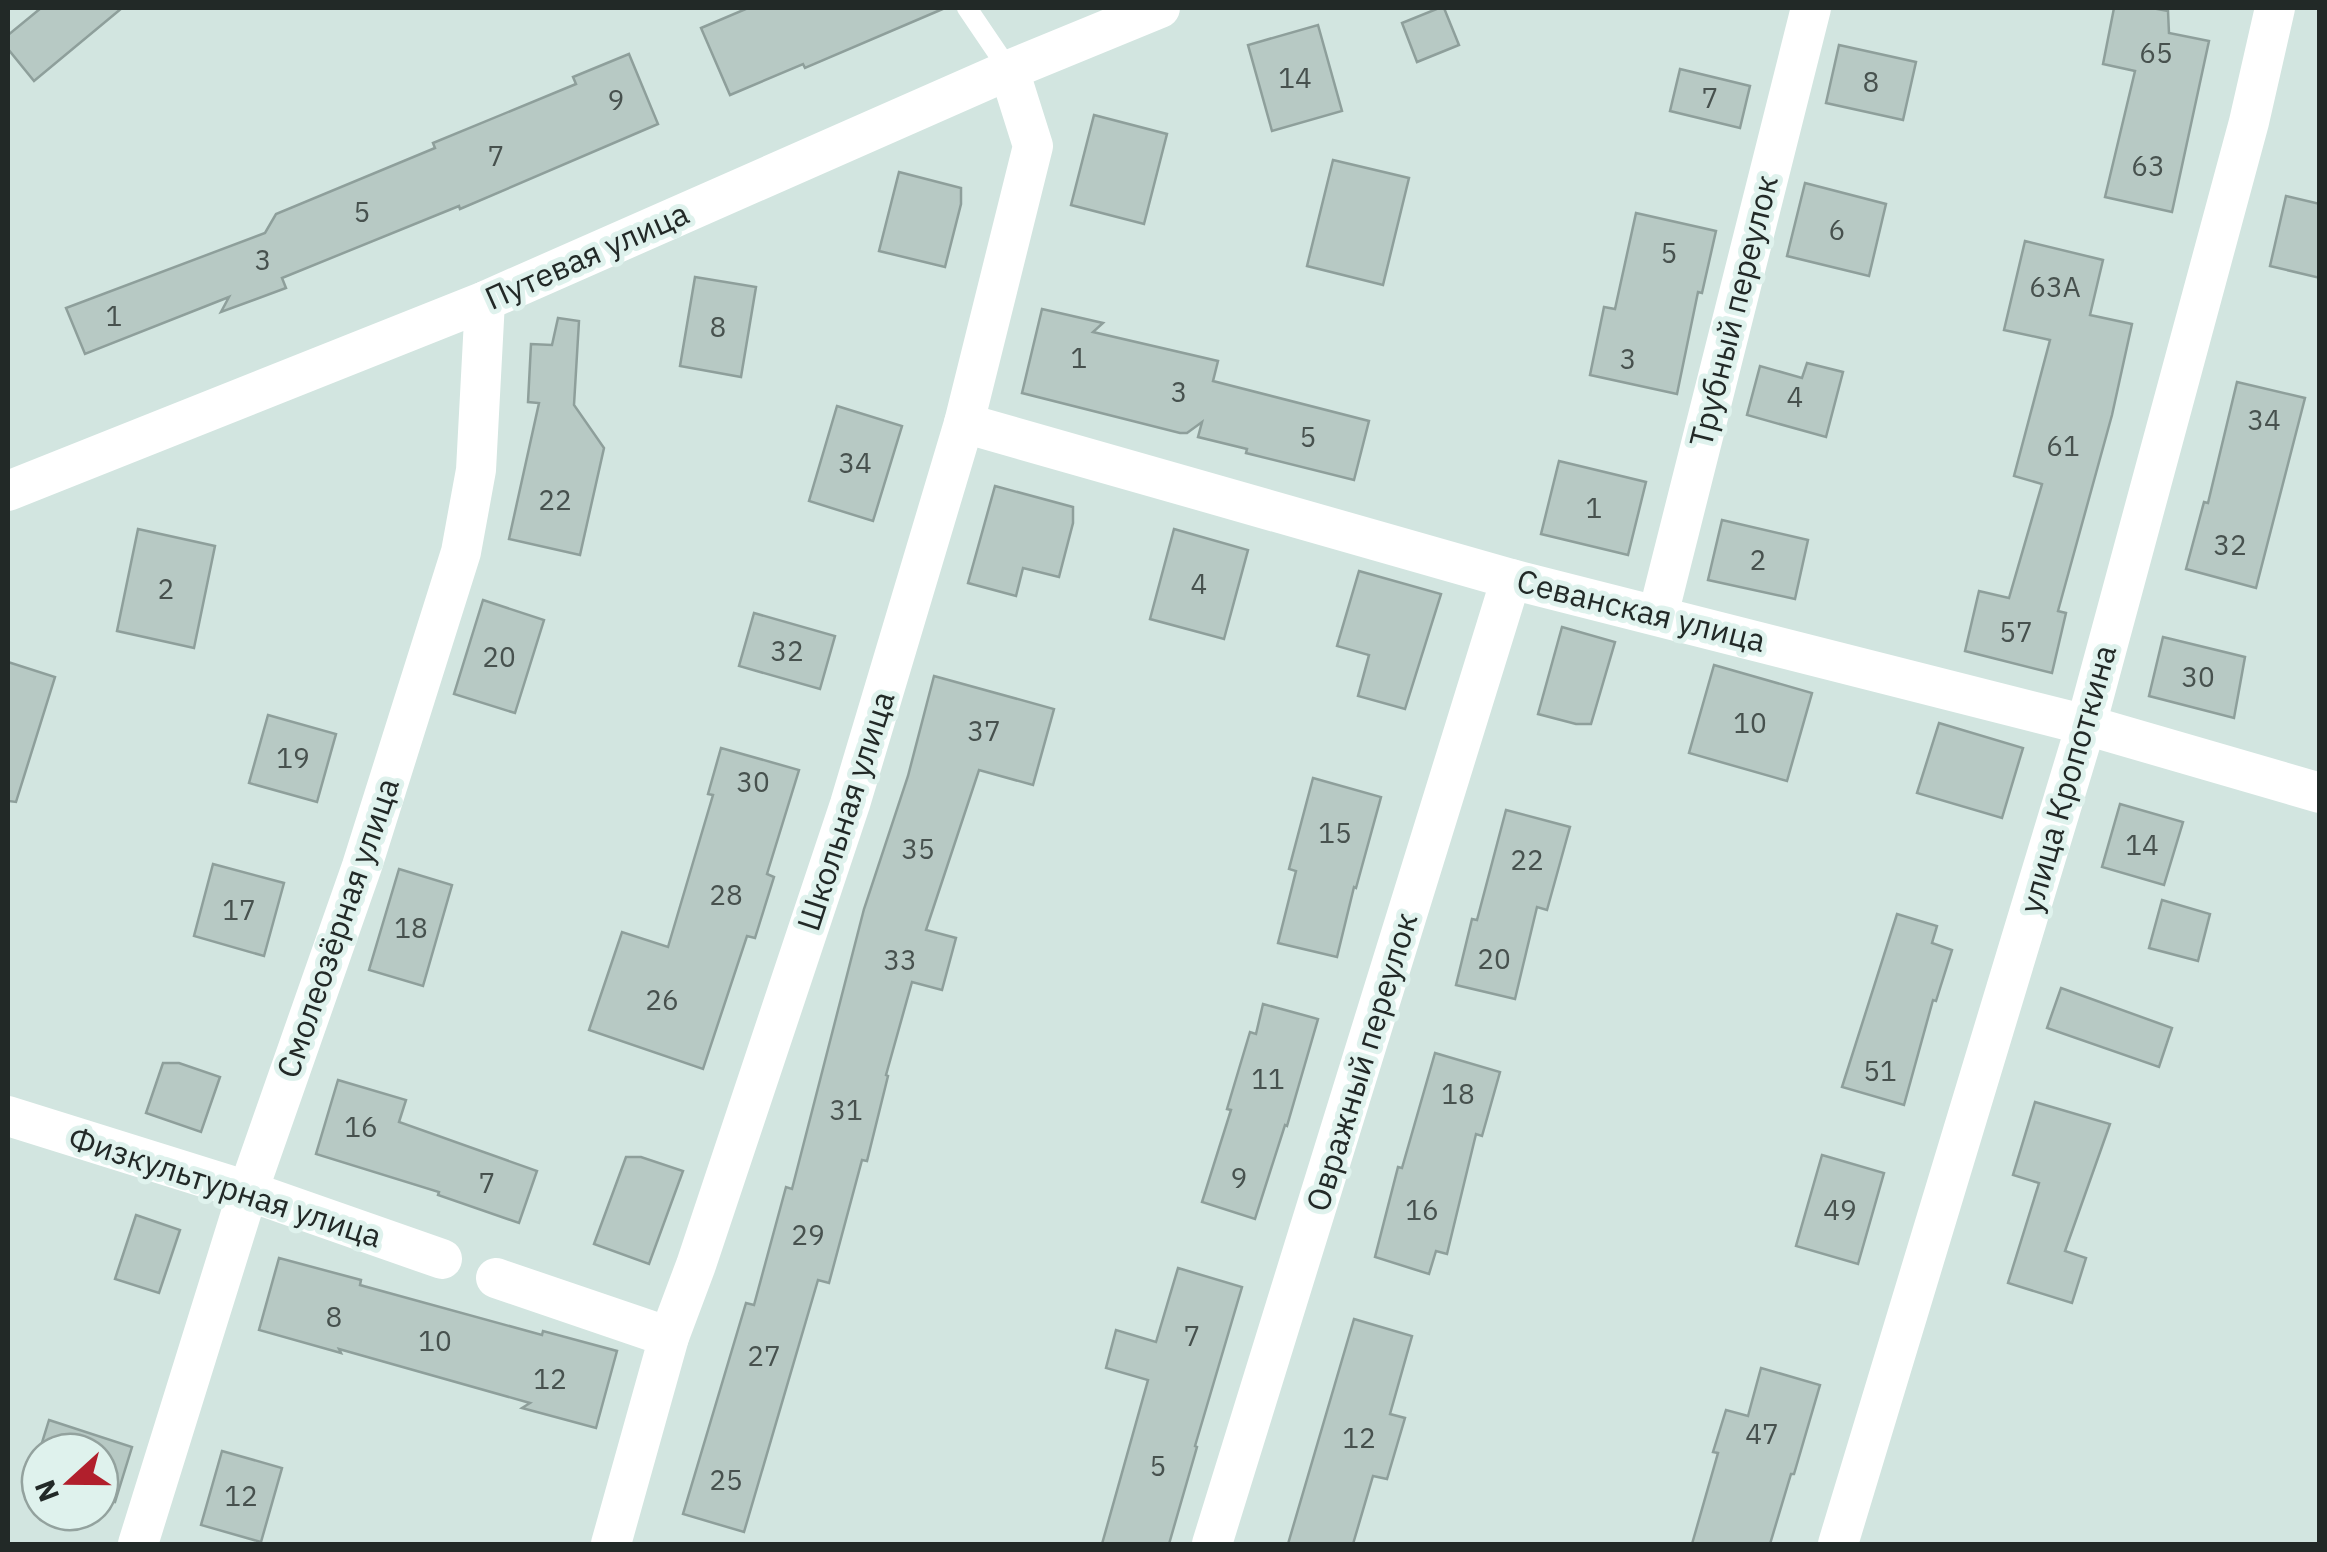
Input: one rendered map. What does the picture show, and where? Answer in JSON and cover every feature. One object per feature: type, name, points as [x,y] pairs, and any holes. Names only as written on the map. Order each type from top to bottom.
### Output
[{"type":"street","name":"Путевая улица","points":[[8,491],[485,301],[1009,70],[1160,8]]},
{"type":"street","name":"Трубный переулок","points":[[1658,614],[1811,8]]},
{"type":"street","name":"улица Кропоткина","points":[[1838,1544],[2086,726],[2249,122],[2275,8]]},
{"type":"street","name":"Школьная улица","points":[[611,1544],[669,1338],[850,804],[964,424],[1034,146],[1009,70]]},
{"type":"street","name":"Смолеозёрная улица","points":[[138,1544],[248,1191],[362,866],[461,552],[476,470],[485,301]]},
{"type":"street","name":"Севанская улица","points":[[964,424],[1511,579],[2086,726],[2320,793]]},
{"type":"street","name":"Овражный переулок","points":[[1212,1544],[1511,579]]},
{"type":"street","name":"Физкультурная улица","points":[[8,1116],[248,1191],[442,1259]]},
{"type":"street","points":[[496,1278],[669,1338]]},
{"type":"lane","points":[[966,8],[1009,70]]},
{"type":"building","points":[[41,8],[122,8],[34,81],[8,49],[8,35]]},
{"type":"building","points":[[748,8],[945,8],[805,68],[803,64],[730,95],[701,28]]},
{"type":"building","points":[[1444,8],[1459,45],[1417,62],[1402,23]]},
{"type":"building","points":[[2114,8],[2168,11],[2169,33],[2209,41],[2172,212],[2105,197],[2135,71],[2103,64]]},
{"type":"building","points":[[1318,25],[1342,111],[1272,131],[1248,45]]},
{"type":"building","points":[[1839,45],[1916,62],[1903,120],[1826,103]]},
{"type":"building","points":[[629,54],[658,124],[460,209],[459,206],[282,278],[286,288],[221,312],[229,297],[85,354],[66,308],[265,233],[276,214],[435,148],[433,143],[576,84],[573,77]]},
{"type":"building","points":[[1680,69],[1750,86],[1740,128],[1670,111]]},
{"type":"building","points":[[1094,115],[1167,134],[1144,224],[1071,205]]},
{"type":"building","points":[[1333,160],[1409,178],[1383,285],[1307,266]]},
{"type":"building","points":[[899,172],[961,188],[961,204],[945,267],[879,251]]},
{"type":"building","points":[[1805,183],[1886,204],[1869,276],[1787,256]]},
{"type":"building","points":[[2286,196],[2320,204],[2320,278],[2270,266]]},
{"type":"building","points":[[1636,213],[1716,231],[1702,293],[1698,292],[1677,394],[1590,375],[1604,307],[1615,309]]},
{"type":"building","points":[[2025,241],[2103,260],[2090,315],[2132,324],[2112,415],[2058,611],[2066,613],[2052,673],[1965,651],[1979,591],[2009,598],[2042,484],[2014,476],[2050,340],[2004,330]]},
{"type":"building","points":[[695,277],[756,287],[741,377],[680,366]]},
{"type":"building","points":[[1042,309],[1103,323],[1093,332],[1218,361],[1213,381],[1369,421],[1354,480],[1198,437],[1202,422],[1187,433],[1180,433],[1022,393]]},
{"type":"building","points":[[558,318],[579,321],[574,405],[604,448],[580,555],[509,539],[539,403],[528,402],[531,344],[552,345]]},
{"type":"building","points":[[1807,363],[1843,372],[1826,437],[1747,415],[1760,366],[1802,378]]},
{"type":"building","points":[[2237,382],[2305,398],[2256,588],[2186,569],[2204,502],[2208,503]]},
{"type":"building","points":[[837,406],[902,426],[873,521],[809,501]]},
{"type":"building","points":[[1559,461],[1646,482],[1628,555],[1541,534]]},
{"type":"building","points":[[995,486],[1073,507],[1073,523],[1059,577],[1023,568],[1016,596],[968,583]]},
{"type":"building","points":[[1722,520],[1808,540],[1795,599],[1708,580]]},
{"type":"building","points":[[138,529],[215,546],[194,648],[117,631]]},
{"type":"building","points":[[1174,529],[1248,550],[1224,639],[1150,619]]},
{"type":"building","points":[[1359,571],[1441,594],[1405,709],[1358,696],[1369,655],[1337,646]]},
{"type":"building","points":[[483,600],[544,620],[515,713],[454,694]]},
{"type":"building","points":[[754,613],[835,636],[820,689],[739,666]]},
{"type":"building","points":[[1562,627],[1615,642],[1591,724],[1538,714]]},
{"type":"building","points":[[2163,637],[2245,657],[2234,718],[2149,696]]},
{"type":"building","points":[[8,662],[55,677],[16,802],[8,801]]},
{"type":"building","points":[[1714,665],[1812,693],[1787,781],[1689,753]]},
{"type":"building","points":[[934,676],[1054,709],[1033,785],[979,770],[926,930],[956,938],[942,990],[912,982],[867,1161],[862,1160],[829,1283],[818,1280],[744,1532],[683,1514],[746,1303],[754,1305],[786,1187],[792,1189],[864,909],[908,776]]},
{"type":"building","points":[[268,715],[336,734],[317,802],[249,783]]},
{"type":"building","points":[[1939,723],[2023,748],[2002,818],[1917,793]]},
{"type":"building","points":[[721,748],[799,770],[767,874],[774,877],[755,938],[747,936],[703,1069],[589,1030],[622,932],[668,947],[713,795],[708,794]]},
{"type":"building","points":[[1313,778],[1381,797],[1337,957],[1278,943],[1296,871],[1289,869]]},
{"type":"building","points":[[2120,804],[2183,822],[2164,885],[2102,867]]},
{"type":"building","points":[[1506,810],[1570,827],[1547,910],[1537,907],[1515,999],[1456,985]]},
{"type":"building","points":[[213,864],[284,883],[264,956],[194,936]]},
{"type":"building","points":[[399,869],[452,885],[423,986],[369,970]]},
{"type":"building","points":[[2162,900],[2210,914],[2198,961],[2149,948]]},
{"type":"building","points":[[1897,914],[1937,926],[1932,943],[1952,950],[1936,1001],[1933,1000],[1904,1105],[1842,1087]]},
{"type":"building","points":[[2061,988],[2172,1028],[2159,1067],[2047,1028]]},
{"type":"building","points":[[1263,1004],[1318,1019],[1255,1219],[1202,1202],[1250,1032],[1256,1034]]},
{"type":"building","points":[[1435,1053],[1500,1072],[1482,1136],[1476,1134],[1447,1254],[1436,1251],[1429,1274],[1375,1257],[1398,1167],[1402,1168]]},
{"type":"building","points":[[163,1063],[179,1063],[220,1077],[201,1132],[146,1113]]},
{"type":"building","points":[[338,1080],[406,1100],[399,1122],[537,1171],[519,1223],[438,1195],[439,1192],[316,1154]]},
{"type":"building","points":[[2035,1102],[2110,1124],[2065,1251],[2086,1258],[2072,1303],[2008,1283],[2039,1183],[2013,1175]]},
{"type":"building","points":[[1822,1155],[1884,1173],[1858,1264],[1796,1246]]},
{"type":"building","points":[[626,1157],[641,1157],[683,1171],[649,1264],[594,1244]]},
{"type":"building","points":[[136,1215],[180,1230],[159,1293],[115,1279]]},
{"type":"building","points":[[279,1258],[361,1280],[360,1285],[542,1335],[543,1331],[617,1351],[596,1428],[522,1408],[530,1403],[259,1330]]},
{"type":"building","points":[[1178,1268],[1242,1287],[1169,1544],[1102,1544],[1148,1380],[1106,1368],[1116,1330],[1156,1342]]},
{"type":"building","points":[[1354,1319],[1412,1336],[1390,1414],[1405,1418],[1387,1479],[1373,1476],[1353,1544],[1288,1544]]},
{"type":"building","points":[[1761,1368],[1820,1385],[1770,1544],[1692,1544],[1726,1410],[1748,1416]]},
{"type":"building","points":[[49,1420],[86,1432],[45,1432]]},
{"type":"building","points":[[120,1443],[132,1447],[120,1486]]},
{"type":"building","points":[[222,1451],[282,1468],[261,1542],[201,1525]]}]
